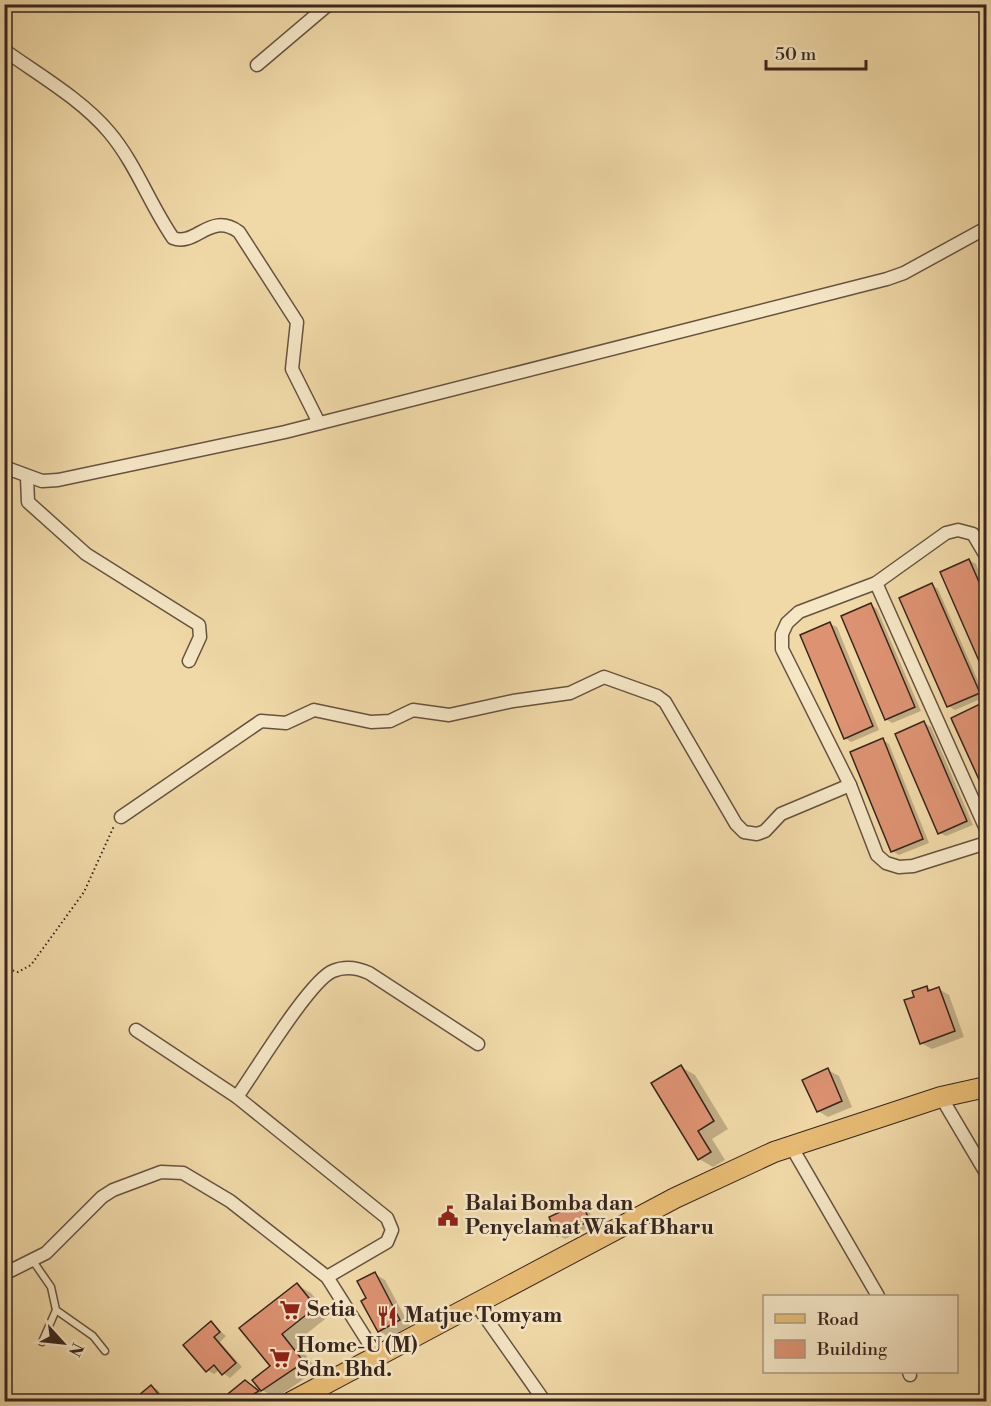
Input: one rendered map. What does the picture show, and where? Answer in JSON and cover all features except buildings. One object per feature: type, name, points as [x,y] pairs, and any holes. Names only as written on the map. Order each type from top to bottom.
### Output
[{"type":"main road","points":[[291,1401],[675,1198],[791,1146],[941,1097],[987,1087]]},
{"type":"street","points":[[257,65],[329,4]]},
{"type":"street","points":[[4,50],[90,112],[109,132],[135,170],[173,238],[184,239],[215,225],[225,225],[239,232],[297,322],[292,369],[319,423]]},
{"type":"street","points":[[4,467],[42,481],[58,480],[319,423],[887,279],[904,273],[987,228]]},
{"type":"street","points":[[27,477],[28,502],[86,554],[199,625],[200,638],[189,661]]},
{"type":"street","points":[[985,550],[973,534],[958,530],[946,533],[876,583],[800,612],[787,623],[782,634],[782,649],[850,785],[877,855],[886,863],[899,867],[913,866],[987,843]]},
{"type":"street","points":[[876,583],[987,829]]},
{"type":"street","points":[[121,817],[261,720],[286,723],[314,710],[371,722],[393,720],[413,710],[449,715],[513,700],[570,693],[604,677],[657,696],[665,702],[736,824],[744,832],[757,834],[765,831],[781,814],[850,785]]},
{"type":"street","points":[[237,1097],[311,991],[331,971],[357,968],[369,973],[478,1044]]},
{"type":"street","points":[[136,1029],[237,1097],[382,1213],[391,1224],[391,1236],[382,1246],[327,1277]]},
{"type":"street","points":[[941,1097],[987,1173]]},
{"type":"street","points":[[791,1146],[877,1295]]},
{"type":"street","points":[[4,1274],[46,1253],[102,1197],[113,1190],[161,1172],[183,1173],[230,1201],[327,1277],[377,1356]]},
{"type":"street","points":[[476,1304],[545,1401]]},
{"type":"lane","points":[[33,1261],[52,1289],[56,1310],[42,1342]]},
{"type":"lane","points":[[56,1310],[93,1336],[105,1351]]},
{"type":"path","points":[[4,968],[18,972],[31,964],[84,892],[115,825],[121,817]]},
{"type":"place","name":"Balai Bomba dan Penyelamat Wakaf Bharu","points":[[448,1216]]},
{"type":"place","name":"Setia","points":[[290,1310]]},
{"type":"place","name":"Matjue Tomyam","points":[[387,1316]]},
{"type":"place","name":"Home-U (M) Sdn. Bhd.","points":[[280,1358]]}]
